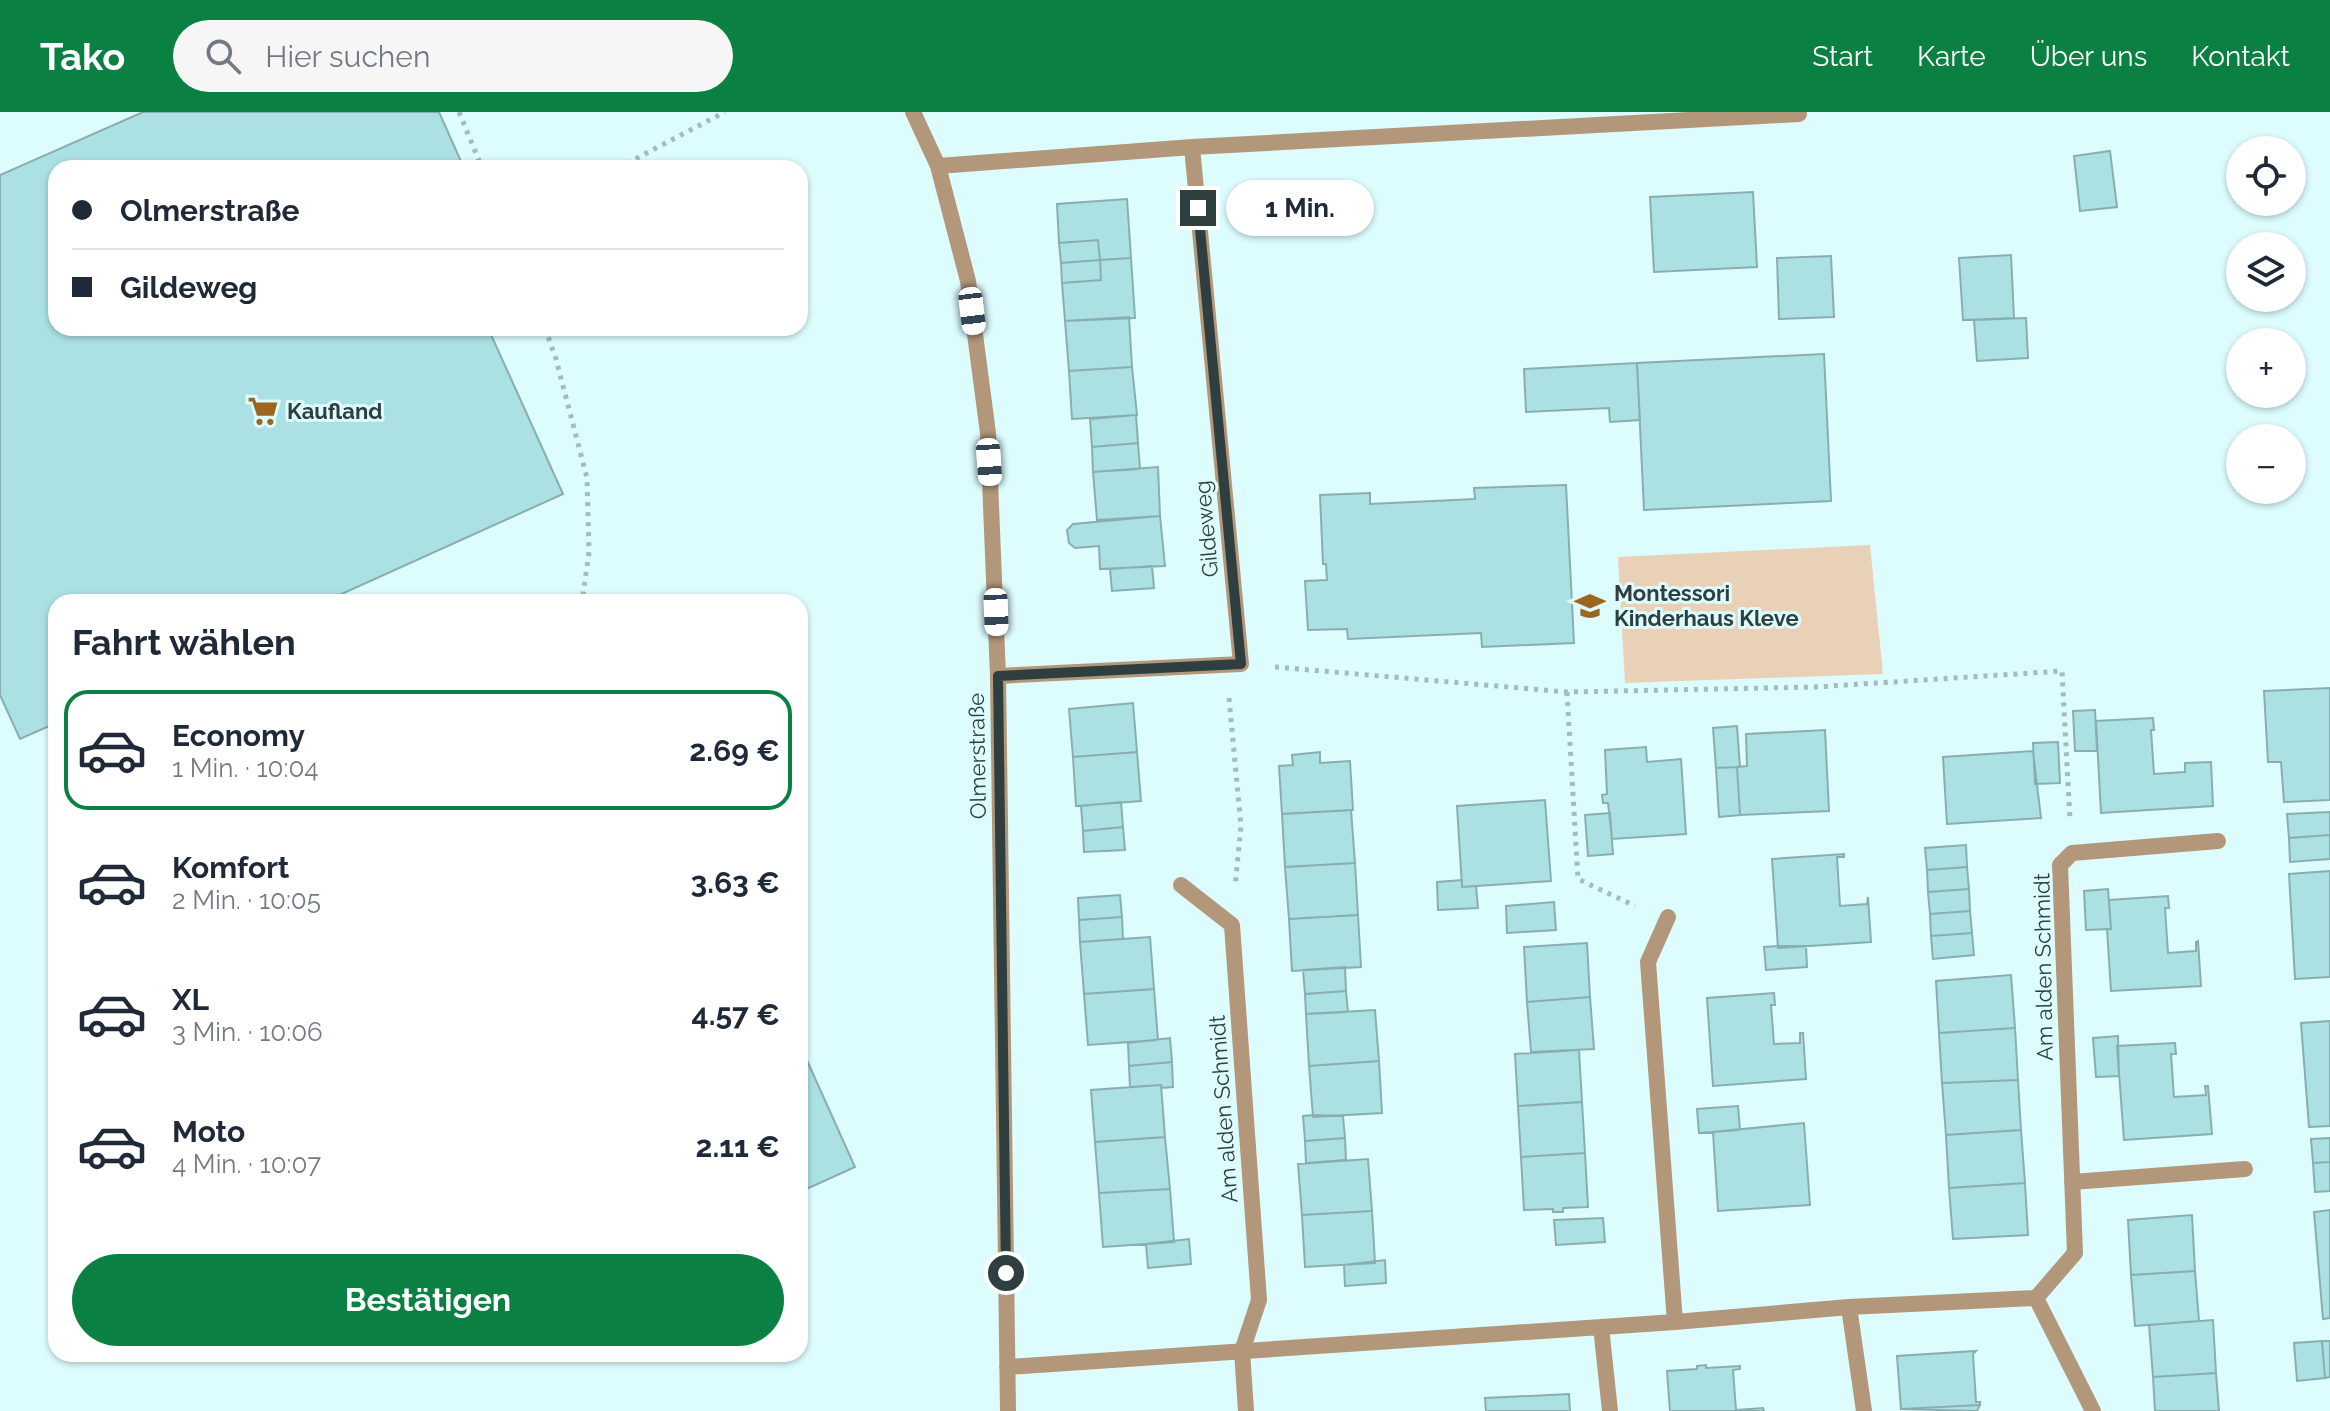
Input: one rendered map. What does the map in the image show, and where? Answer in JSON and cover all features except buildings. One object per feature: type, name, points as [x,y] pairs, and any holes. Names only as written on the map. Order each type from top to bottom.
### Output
[{"type":"street","name":"Olmerstraße","points":[[913,112],[938,166],[968,281],[988,433],[998,676],[1008,1411]]},
{"type":"street","points":[[938,166],[1192,147],[1799,114]]},
{"type":"street","name":"Gildeweg","points":[[1192,147],[1241,664]]},
{"type":"street","points":[[998,676],[1241,664]]},
{"type":"street","name":"Am alden Schmidt","points":[[2036,1298],[2075,1253],[2060,865],[2072,853],[2218,841]]},
{"type":"street","points":[[1181,885],[1232,925]]},
{"type":"street","points":[[1668,919],[1648,962],[1675,1322]]},
{"type":"street","name":"Am alden Schmidt","points":[[1232,925],[1259,1300],[1242,1351],[1246,1411]]},
{"type":"street","points":[[2072,1182],[2245,1169]]},
{"type":"street","points":[[1007,1367],[1675,1322],[1849,1307],[2036,1298],[2093,1411]]},
{"type":"street","points":[[1849,1307],[1864,1411]]},
{"type":"street","points":[[1601,1327],[1610,1411]]},
{"type":"path","points":[[459,112],[479,160]]},
{"type":"path","points":[[633,160],[725,112]]},
{"type":"path","points":[[548,336],[587,478],[589,552],[583,594]]},
{"type":"path","points":[[1232,925],[1241,826],[1229,697],[1241,664],[1567,692],[1815,687],[2062,671],[2072,853]]},
{"type":"path","points":[[1567,692],[1578,879],[1668,919]]},
{"type":"shaded area","points":[[1870,545],[1883,674],[1625,683],[1618,557]]},
{"type":"place","name":"Kaufland","points":[[263,411]]},
{"type":"place","name":"Montessori Kinderhaus Kleve","points":[[1590,606]]},
{"type":"route","points":[[1006,1273],[998,676],[1241,664],[1198,208]]}]
